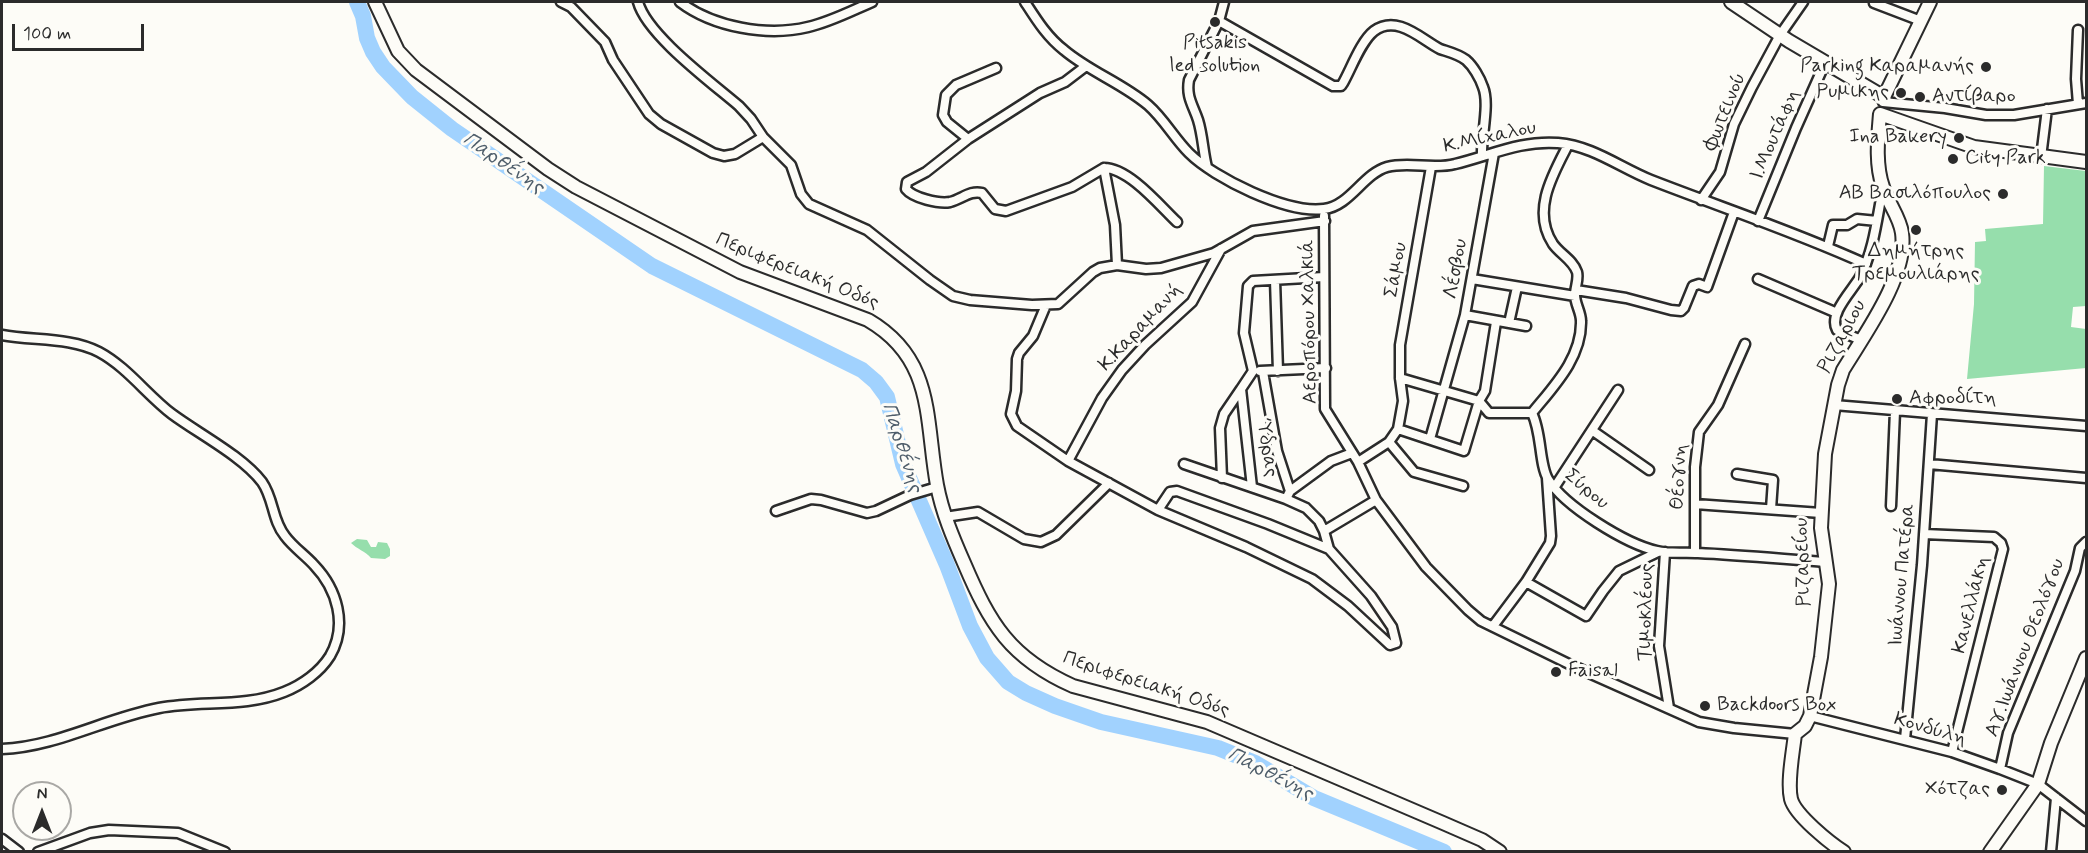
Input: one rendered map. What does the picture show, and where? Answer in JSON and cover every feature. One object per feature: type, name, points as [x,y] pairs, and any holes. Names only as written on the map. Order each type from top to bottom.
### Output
[{"type":"street","name":"Περιφερειακή Οδός","points":[[375,2],[398,51],[416,70],[562,178],[690,248],[740,272],[855,314],[889,334],[906,352],[920,379],[929,425],[933,489],[987,613],[1015,649],[1040,670],[1073,686],[1207,722],[1482,840],[1500,852]]},
{"type":"street","points":[[561,2],[571,7],[605,42],[649,114],[661,124],[713,153],[724,156],[735,154],[763,137]]},
{"type":"street","points":[[638,2],[658,35],[739,106],[763,137],[791,165],[801,194],[811,206],[867,230],[953,296],[970,300],[1046,305],[1061,302],[1093,272],[1108,266],[1161,268],[1205,256],[1253,231],[1325,220]]},
{"type":"street","points":[[680,2],[713,19],[750,30],[764,31],[809,27],[872,2]]},
{"type":"street","points":[[1025,2],[1048,36],[1064,51],[1086,66],[1108,76],[1145,103],[1162,118],[1190,154],[1227,181],[1283,204],[1324,209]]},
{"type":"street","points":[[1207,167],[1198,121],[1187,96],[1187,89],[1189,80],[1219,21],[1224,2]]},
{"type":"street","points":[[1731,2],[1826,63],[1882,104],[1974,147],[2086,162]]},
{"type":"street","name":"Φωτεινού","points":[[1701,200],[1720,172],[1734,124],[1780,35],[1803,2]]},
{"type":"street","points":[[1882,104],[1930,2]]},
{"type":"street","points":[[1874,3],[1921,21]]},
{"type":"street","points":[[1219,21],[1333,86],[1343,83],[1367,39],[1374,31],[1393,26],[1411,31],[1430,43],[1465,59],[1477,75],[1484,88],[1485,99],[1482,156]]},
{"type":"street","points":[[1882,104],[1945,108],[1986,115],[2014,115],[2082,103],[2077,57],[2078,30]]},
{"type":"street","points":[[2077,57],[2086,54]]},
{"type":"street","name":"Ι.Μουτάφη","points":[[1758,220],[1826,63]]},
{"type":"street","points":[[1086,66],[1071,78],[1040,93],[968,139],[926,172],[907,182],[906,191],[938,202],[950,202],[977,192],[982,193],[995,209],[1006,211],[1072,187],[1104,168],[1122,173],[1177,222]]},
{"type":"street","points":[[968,139],[947,122],[943,115],[946,95],[956,85],[996,68]]},
{"type":"street","name":"Ριζαριου","points":[[1834,405],[1843,370],[1892,287],[1902,250],[1900,225],[1879,174],[1878,144],[1882,104]]},
{"type":"street","points":[[2041,157],[2047,109]]},
{"type":"street","name":"Κ.Μίχαλου","points":[[1324,209],[1343,200],[1377,171],[1390,166],[1452,165],[1527,144],[1551,143],[1597,153],[1646,178],[1828,246],[1866,264]]},
{"type":"street","points":[[1400,378],[1479,401],[1489,413],[1532,413],[1570,362],[1579,337],[1581,321],[1575,293],[1578,274],[1553,244],[1547,228],[1544,208],[1547,186],[1568,145]]},
{"type":"street","name":"Λέσβου","points":[[1430,439],[1465,315],[1494,153]]},
{"type":"street","name":"Σάμου","points":[[1398,429],[1403,401],[1400,345],[1431,167]]},
{"type":"street","points":[[1104,168],[1115,225],[1118,265]]},
{"type":"street","points":[[1861,340],[1837,330],[1835,324],[1837,313],[1866,264],[1883,188]]},
{"type":"street","name":"Αεροπόρου Χαλκιά","points":[[1324,209],[1325,409],[1358,462],[1376,500],[1426,567],[1473,615],[1538,649],[1699,722],[1795,734]]},
{"type":"street","points":[[1472,279],[1517,287],[1626,298],[1681,311],[1693,286],[1699,284],[1707,287],[1734,212]]},
{"type":"street","points":[[1828,246],[1833,225],[1847,225],[1857,219],[1877,221]]},
{"type":"street","name":"Κ.Καραμανή","points":[[1068,461],[1102,398],[1122,370],[1145,345],[1192,302],[1221,249]]},
{"type":"street","points":[[1222,478],[1220,428],[1222,420],[1253,371],[1244,333],[1248,286],[1253,281],[1324,277]]},
{"type":"street","points":[[1758,279],[1837,313]]},
{"type":"street","points":[[1275,280],[1278,371]]},
{"type":"street","points":[[1509,323],[1517,287]]},
{"type":"street","points":[[1046,305],[1033,336],[1017,359],[1016,391],[1011,414],[1017,426],[1068,461],[1158,510],[1246,547],[1312,579],[1348,606],[1390,645],[1396,643],[1392,627],[1371,596],[1329,549],[1177,491],[1170,492],[1158,510]]},
{"type":"street","points":[[1465,315],[1526,327]]},
{"type":"street","points":[[1358,462],[1389,442],[1398,429],[1464,451],[1479,401],[1485,392],[1496,322]]},
{"type":"street","points":[[2,335],[54,341],[97,351],[112,360],[171,413],[246,466],[261,481],[270,495],[277,523],[286,537],[327,580],[337,603],[339,617],[336,640],[325,664],[301,684],[285,692],[247,701],[182,704],[156,708],[35,745],[2,749]]},
{"type":"street","name":"Θέογνη","points":[[1695,552],[1695,467],[1699,432],[1718,405],[1745,344]]},
{"type":"street","points":[[1253,371],[1326,368]]},
{"type":"street","points":[[1263,372],[1277,451],[1288,495],[1331,461],[1352,453]]},
{"type":"street","name":"Ύδρας","points":[[1241,389],[1252,488],[1288,495],[1312,513],[1324,531],[1329,549]]},
{"type":"street","points":[[1554,488],[1618,390]]},
{"type":"street","points":[[1834,405],[2086,426]]},
{"type":"street","name":"Ριζαρείου","points":[[1810,716],[1829,594],[1821,513],[1825,454],[1834,405]]},
{"type":"street","points":[[1891,506],[1895,411]]},
{"type":"street","name":"Σύρου","points":[[1532,413],[1537,423],[1546,477],[1554,488],[1576,508],[1610,531],[1629,541],[1661,552]]},
{"type":"street","name":"Ιωάννου Πατέρα","points":[[1905,739],[1924,534],[1932,414]]},
{"type":"street","points":[[1593,430],[1649,470]]},
{"type":"street","points":[[1389,442],[1414,472],[1463,486]]},
{"type":"street","points":[[1184,464],[1252,488]]},
{"type":"street","points":[[1929,464],[2086,478]]},
{"type":"street","points":[[1737,474],[1773,480],[1771,508]]},
{"type":"street","points":[[1493,626],[1526,582],[1545,552],[1551,536],[1546,477]]},
{"type":"street","points":[[945,517],[978,512],[1024,539],[1041,542],[1056,535],[1109,483]]},
{"type":"street","points":[[776,512],[811,499],[867,513],[910,495],[933,489]]},
{"type":"street","points":[[1324,531],[1376,500]]},
{"type":"street","points":[[1695,504],[1821,513]]},
{"type":"street","name":"Κανελλάκη","points":[[1924,534],[1994,537],[2001,543],[2003,549],[1952,752]]},
{"type":"street","name":"Αγ.Ιωάννου Θεολόγου","points":[[2000,769],[2008,733],[2075,571],[2080,548],[2086,542]]},
{"type":"street","points":[[1526,582],[1586,616],[1619,572],[1661,552],[1695,552],[1826,562]]},
{"type":"street","name":"Τιμοκλέους","points":[[1661,552],[1659,646],[1669,708]]},
{"type":"street","points":[[1990,852],[2038,784],[2051,743],[2086,658]]},
{"type":"street","points":[[1810,716],[1805,726],[1795,734],[1790,791],[1794,805],[1809,822],[1842,851]]},
{"type":"street","name":"Κονδύλη","points":[[1810,716],[1952,752],[2000,769],[2038,784],[2086,820]]},
{"type":"street","points":[[2051,852],[2056,798]]},
{"type":"street","points":[[38,852],[90,833],[110,830],[178,833],[225,852]]},
{"type":"street","points":[[2,839],[19,852]]},
{"type":"green space","points":[[2044,166],[2086,171],[2086,306],[2073,307],[2071,327],[2086,329],[2086,368],[1967,379],[1974,304],[1975,242],[1986,241],[1985,229],[2043,224]]},
{"type":"green space","points":[[357,539],[367,540],[371,547],[376,547],[378,542],[387,543],[390,556],[385,559],[371,558],[351,543]]},
{"type":"waterway","name":"Παρθένης","points":[[357,2],[363,16],[367,38],[383,67],[412,97],[452,129],[652,266],[862,370],[876,382],[887,397],[903,464],[947,565],[970,626],[987,658],[1008,682],[1055,706],[1101,722],[1218,748],[1255,763],[1314,798],[1444,852]]},
{"type":"place","name":"Pitsakis led solution","points":[[1215,22]]},
{"type":"place","name":"Parking Καραμανής","points":[[1986,67]]},
{"type":"place","name":"Ρυμικης","points":[[1901,93]]},
{"type":"place","name":"Αντίβαρο","points":[[1920,97]]},
{"type":"place","name":"Ina Bakery","points":[[1959,138]]},
{"type":"place","name":"City Park","points":[[1953,159]]},
{"type":"place","name":"ΑΒ Βασιλόπουλος","points":[[2003,194]]},
{"type":"place","name":"Δημήτρης Τρεμουλιάρης","points":[[1916,230]]},
{"type":"place","name":"Αφροδίτη","points":[[1897,399]]},
{"type":"place","name":"Faisal","points":[[1556,672]]},
{"type":"place","name":"Backdoors Box","points":[[1705,706]]},
{"type":"place","name":"Χότζας","points":[[2002,790]]}]
